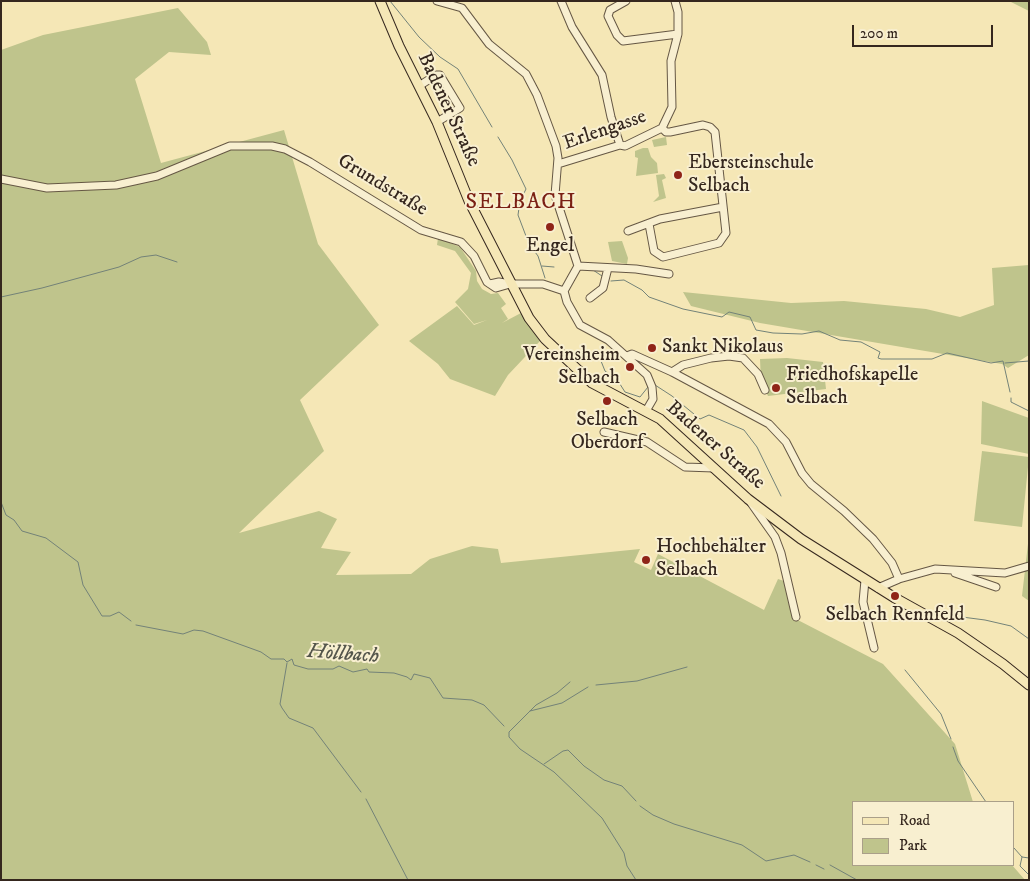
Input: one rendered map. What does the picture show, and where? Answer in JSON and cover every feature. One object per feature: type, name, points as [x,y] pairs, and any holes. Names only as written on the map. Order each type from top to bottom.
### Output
[{"type":"main road","name":"Badener Straße","points":[[380,1],[399,46],[437,122],[469,201],[528,318],[544,338],[578,371],[607,392],[660,419],[748,498],[801,539],[878,588],[958,633],[1003,664],[1029,685]]},
{"type":"street","points":[[437,1],[450,2],[462,8],[489,44],[526,74],[544,111],[556,146],[558,164],[554,195],[578,266],[564,291],[571,313],[580,325],[608,340],[647,375],[652,387],[653,399],[646,411]]},
{"type":"street","points":[[561,1],[572,27],[602,75],[610,117],[620,145]]},
{"type":"street","points":[[626,1],[610,10],[608,16],[617,35],[623,41],[678,34]]},
{"type":"street","points":[[649,224],[654,251],[663,257],[722,241],[726,233],[715,132],[710,127],[703,126],[670,132],[666,132],[662,128],[672,107],[671,61],[678,34],[678,12],[675,1]]},
{"type":"street","points":[[420,86],[436,75],[440,75],[445,79],[460,108],[437,122]]},
{"type":"street","name":"Erlengasse","points":[[558,164],[620,145],[633,143],[662,128]]},
{"type":"street","name":"Grundstraße","points":[[1,179],[47,188],[92,188],[156,176],[230,146],[260,144],[278,147],[296,154],[421,230],[461,242],[474,256],[484,278],[490,284],[499,288],[510,284],[543,284],[564,291]]},
{"type":"street","points":[[628,231],[660,220],[723,207]]},
{"type":"street","points":[[578,266],[636,269],[669,274]]},
{"type":"street","points":[[590,298],[602,288],[608,268]]},
{"type":"street","points":[[627,356],[632,354],[672,372],[768,424],[786,442],[802,473],[811,484],[856,521],[873,539],[892,563],[899,579]]},
{"type":"street","points":[[672,372],[682,365],[711,358],[729,356],[742,358],[758,374],[765,390]]},
{"type":"street","points":[[604,432],[647,442],[685,467],[714,468]]},
{"type":"street","points":[[748,498],[775,537],[781,553],[796,617]]},
{"type":"street","points":[[878,588],[899,579],[943,569],[1005,573],[1029,566]]},
{"type":"street","points":[[943,569],[996,587]]},
{"type":"street","points":[[865,580],[863,602],[874,648]]},
{"type":"green space","points":[[1009,1],[1029,1],[1029,11]]},
{"type":"green space","points":[[178,8],[207,42],[211,55],[169,52],[135,79],[161,163],[284,130],[318,244],[379,325],[300,400],[324,451],[239,533],[319,511],[337,519],[321,548],[351,552],[336,575],[411,574],[430,559],[472,546],[498,549],[501,563],[640,549],[634,562],[651,570],[658,554],[764,610],[778,579],[784,581],[792,617],[883,664],[955,744],[973,801],[852,801],[852,866],[1013,866],[1025,880],[1,880],[1,50],[43,35]]},
{"type":"green space","points":[[666,137],[667,145],[654,147],[652,140]]},
{"type":"green space","points":[[648,148],[651,157],[657,163],[658,173],[636,176],[638,158],[635,157],[635,151]]},
{"type":"green space","points":[[664,174],[666,178],[662,180],[666,198],[653,202],[659,196],[656,175]]},
{"type":"green space","points":[[438,238],[460,247],[476,271],[477,281],[482,289],[491,294],[498,293],[506,304],[501,308],[508,319],[502,323],[521,313],[540,341],[508,375],[495,396],[450,379],[438,364],[409,341],[457,306],[474,325],[487,320],[474,324],[455,302],[468,289],[471,273],[455,251],[437,245]]},
{"type":"green space","points":[[622,241],[628,258],[627,264],[612,261],[608,242]]},
{"type":"green space","points":[[1029,265],[1029,355],[1008,368],[1002,364],[760,323],[691,306],[683,292],[791,303],[844,301],[926,309],[960,317],[994,305],[992,268]]},
{"type":"green space","points":[[787,358],[823,362],[826,389],[768,396],[761,381],[760,359]]},
{"type":"green space","points":[[982,401],[1029,418],[1029,454],[981,444]]},
{"type":"green space","points":[[982,451],[1029,457],[1022,527],[974,521]]},
{"type":"green space","points":[[1029,535],[1029,601],[1022,596]]},
{"type":"waterway","name":"SELBACH","points":[[390,1],[419,37],[440,57],[458,69],[492,127]]},
{"type":"waterway","name":"SELBACH","points":[[498,137],[526,189],[520,201],[518,215],[529,244],[538,256],[545,278]]},
{"type":"waterway","points":[[1,297],[119,267],[141,257],[156,255],[177,262]]},
{"type":"waterway","points":[[542,266],[554,267]]},
{"type":"waterway","points":[[593,270],[602,276]]},
{"type":"waterway","points":[[611,281],[624,280],[642,290],[649,297],[683,309],[722,317],[729,312],[750,317],[756,330],[773,333],[802,334],[819,331],[840,340],[861,342],[880,352],[878,358],[881,359],[932,359],[947,353],[991,363],[1003,361],[1010,392]]},
{"type":"waterway","name":"SELBACH","points":[[597,351],[605,371],[618,381],[625,392],[640,397],[648,387]]},
{"type":"waterway","points":[[1005,363],[1029,361]]},
{"type":"waterway","name":"SELBACH","points":[[655,385],[700,419],[709,415],[744,430],[757,447],[781,496]]},
{"type":"waterway","points":[[1011,398],[1011,402],[1029,411]]},
{"type":"waterway","name":"Höllbach","points":[[1,502],[6,515],[14,520],[22,531],[46,538],[78,562],[83,585],[102,616],[110,616],[119,612],[131,621]]},
{"type":"waterway","points":[[953,612],[962,617],[1011,626],[1029,639]]},
{"type":"waterway","name":"Höllbach","points":[[136,625],[183,634],[194,630],[203,631],[261,652],[271,659],[284,659],[287,662],[292,659],[294,665],[308,669],[333,669],[339,666],[353,672],[367,669],[369,672],[394,673],[411,680],[414,674],[430,678],[443,698],[472,700],[484,705],[504,726]]},
{"type":"waterway","points":[[287,663],[280,704],[282,708],[289,718],[313,728],[361,792]]},
{"type":"waterway","points":[[596,685],[637,681],[687,667]]},
{"type":"waterway","points":[[905,670],[941,714],[951,739]]},
{"type":"waterway","name":"Höllbach","points":[[570,682],[557,693],[536,705],[509,732],[509,737],[520,749],[554,772],[602,818],[624,853],[627,866],[636,880]]},
{"type":"waterway","points":[[530,711],[562,703],[588,687]]},
{"type":"waterway","points":[[953,747],[958,761],[985,801]]},
{"type":"waterway","points":[[544,764],[563,751],[568,750],[584,766],[604,780],[622,786],[636,801]]},
{"type":"waterway","points":[[366,799],[408,880]]},
{"type":"waterway","points":[[640,806],[653,815],[674,824],[742,845],[766,861],[794,855],[810,862]]},
{"type":"waterway","points":[[1015,849],[1022,857],[1029,858]]},
{"type":"waterway","points":[[1022,857],[1020,866],[1029,875]]},
{"type":"waterway","points":[[816,865],[824,869]]},
{"type":"waterway","points":[[830,865],[857,880]]},
{"type":"place","name":"Ebersteinschule Selbach","points":[[678,175]]},
{"type":"place","name":"Engel","points":[[550,227]]},
{"type":"place","name":"Sankt Nikolaus","points":[[652,348]]},
{"type":"place","name":"Vereinsheim Selbach","points":[[630,367]]},
{"type":"place","name":"Friedhofskapelle Selbach","points":[[776,388]]},
{"type":"place","name":"Selbach Oberdorf","points":[[607,401]]},
{"type":"place","name":"Hochbehälter Selbach","points":[[646,560]]},
{"type":"place","name":"Selbach Rennfeld","points":[[895,596]]},
{"type":"district","name":"SELBACH","points":[[521,203]]}]
